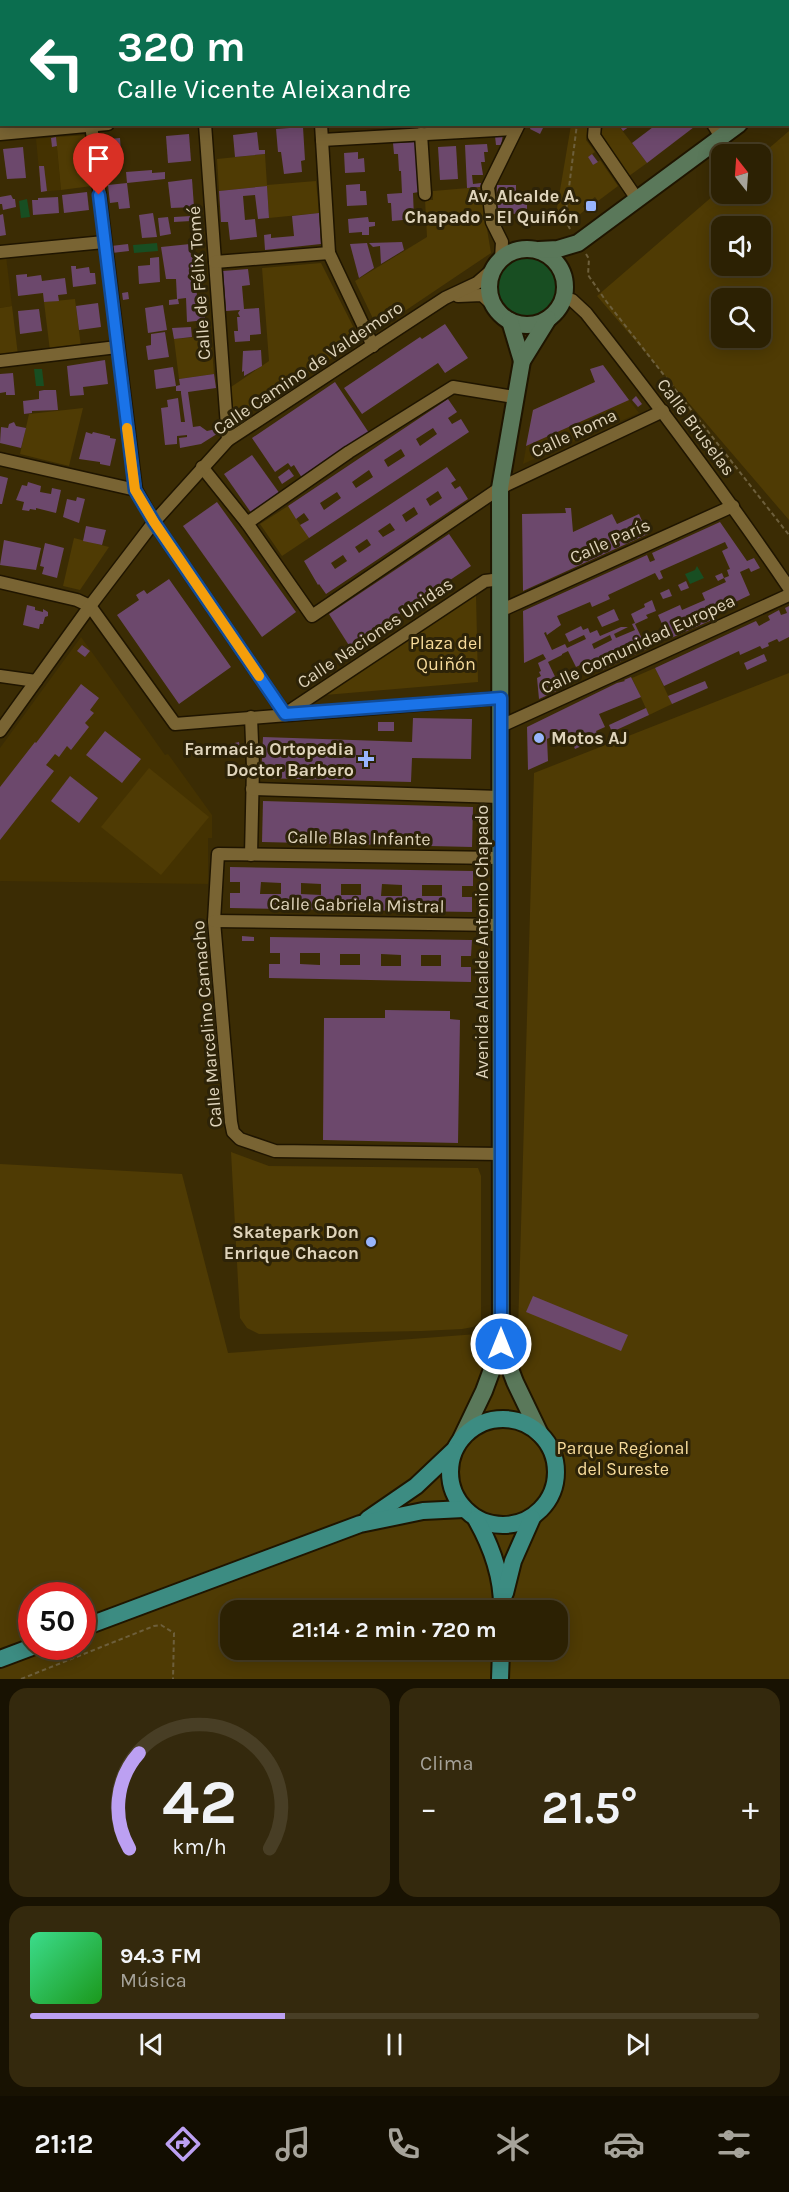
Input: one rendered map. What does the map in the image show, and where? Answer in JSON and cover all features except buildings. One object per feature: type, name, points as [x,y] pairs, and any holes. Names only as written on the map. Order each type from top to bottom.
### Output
[{"type":"main road","points":[[578,243],[569,264],[564,298],[548,319],[529,324],[510,321],[500,314],[493,305],[489,293],[489,282],[497,264],[519,249],[558,249],[578,243],[637,199],[717,131],[733,126]]},
{"type":"main road","points":[[539,250],[556,261],[565,280]]},
{"type":"main road","name":"Avenida Alcalde Antonio Chapado","points":[[501,1344],[502,610],[500,488],[522,361],[548,319]]},
{"type":"main road","name":"Avenida Alcalde Antonio Chapado","points":[[510,321],[522,361]]},
{"type":"main road","points":[[501,1344],[512,1375],[540,1434],[550,1446],[555,1461],[556,1478],[552,1493],[532,1518],[513,1561],[504,1600]]},
{"type":"main road","points":[[501,1344],[484,1391],[457,1445],[450,1466],[450,1481],[455,1496],[485,1535],[495,1561],[501,1600]]},
{"type":"main road","points":[[360,1524],[416,1486],[474,1428],[490,1420],[508,1419],[525,1424],[540,1434]]},
{"type":"main road","points":[[96,1623],[360,1524],[423,1511],[470,1514],[490,1524],[504,1526],[518,1524],[532,1518]]},
{"type":"main road","points":[[0,1659],[18,1652]]},
{"type":"main road","points":[[500,1679],[501,1660]]},
{"type":"street","points":[[0,134],[81,126]]},
{"type":"street","points":[[91,126],[135,490],[154,522],[285,714]]},
{"type":"street","name":"Calle de Félix Tomé","points":[[205,126],[228,440]]},
{"type":"street","points":[[321,126],[329,253],[373,346]]},
{"type":"street","points":[[595,126],[594,136],[637,199]]},
{"type":"street","points":[[322,140],[517,127],[488,187],[492,222],[502,242],[497,264]]},
{"type":"street","points":[[421,134],[425,194]]},
{"type":"street","points":[[0,252],[104,242]]},
{"type":"street","points":[[215,262],[329,253]]},
{"type":"street","name":"Calle Camino de Valdemoro","points":[[0,730],[154,522],[228,440],[445,298],[477,283],[497,264]]},
{"type":"street","name":"Calle Camino de Valdemoro","points":[[445,298],[468,294],[482,295],[493,305]]},
{"type":"street","name":"Calle Bruselas","points":[[564,298],[572,300],[586,313],[663,411],[733,506],[789,588]]},
{"type":"street","points":[[0,361],[117,347]]},
{"type":"street","points":[[202,467],[248,523],[349,452],[453,387],[514,397]]},
{"type":"street","name":"Calle Roma","points":[[248,523],[312,616],[500,488],[663,411]]},
{"type":"street","points":[[0,459],[135,490]]},
{"type":"street","name":"Calle París","points":[[502,610],[733,506]]},
{"type":"street","name":"Calle Naciones Unidas","points":[[285,714],[485,581],[501,579]]},
{"type":"street","points":[[0,582],[77,600],[90,606],[175,724],[501,698]]},
{"type":"street","name":"Calle Comunidad Europea","points":[[501,726],[789,595]]},
{"type":"street","points":[[0,676],[36,681]]},
{"type":"street","points":[[251,717],[251,855]]},
{"type":"street","points":[[252,789],[500,797]]},
{"type":"street","name":"Calle Blas Infante","points":[[218,854],[500,858]]},
{"type":"street","name":"Calle Marcelino Camacho","points":[[218,854],[214,921],[233,1132],[240,1139],[275,1151],[502,1154]]},
{"type":"street","name":"Calle Gabriela Mistral","points":[[214,921],[500,925]]},
{"type":"path","points":[[577,126],[565,219],[589,259],[588,275],[789,536]]},
{"type":"path","points":[[21,1679],[161,1625],[174,1633],[173,1679]]},
{"type":"shaded area","points":[[56,137],[61,190],[41,192],[36,139]]},
{"type":"shaded area","points":[[27,199],[30,217],[21,218],[19,201]]},
{"type":"shaded area","points":[[157,243],[158,251],[134,253],[133,245]]},
{"type":"shaded area","points":[[0,256],[6,256],[12,306],[0,308]]},
{"type":"shaded area","points":[[527,256],[544,261],[552,269],[557,286],[552,303],[544,311],[527,316],[510,311],[502,303],[497,286],[502,269],[510,261]]},
{"type":"shaded area","points":[[34,369],[42,369],[44,386],[36,386]]},
{"type":"shaded area","points":[[610,375],[639,413],[523,464],[533,410]]},
{"type":"shaded area","points":[[697,566],[704,578],[690,584],[685,574],[695,570]]},
{"type":"shaded area","points":[[81,637],[165,755],[168,754],[212,815],[212,838],[208,838],[208,884],[0,881],[0,748]]},
{"type":"green space","points":[[571,126],[589,126],[586,140],[595,152],[588,157],[593,165],[600,160],[618,186],[598,201],[595,197],[583,206],[585,210],[572,221],[557,225],[557,208]]},
{"type":"green space","points":[[603,126],[619,126],[647,163],[629,176],[601,137]]},
{"type":"green space","points":[[789,131],[789,520],[597,296],[711,198],[711,204],[771,204],[771,146]]},
{"type":"green space","points":[[87,135],[92,186],[61,190],[56,137]]},
{"type":"green space","points":[[265,154],[267,185],[316,181],[319,213],[269,218],[267,186],[219,191],[217,159]]},
{"type":"green space","points":[[480,187],[491,253],[378,329],[355,281],[427,237],[425,200],[433,200],[433,191]]},
{"type":"green space","points":[[321,263],[360,340],[234,422],[231,387],[269,361],[262,268]]},
{"type":"green space","points":[[75,299],[81,347],[50,351],[44,302]]},
{"type":"green space","points":[[12,306],[18,355],[0,357],[0,308]]},
{"type":"green space","points":[[211,336],[214,374],[179,379],[174,339]]},
{"type":"green space","points":[[83,408],[69,466],[20,454],[29,414]]},
{"type":"green space","points":[[288,506],[309,538],[282,556],[260,524]]},
{"type":"green space","points":[[74,538],[109,547],[80,590],[63,586]]},
{"type":"green space","name":"Plaza del Quiñón","points":[[476,595],[478,682],[325,695]]},
{"type":"green space","points":[[655,668],[672,704],[649,715],[632,678]]},
{"type":"green space","name":"Parque Regional del Sureste","points":[[789,673],[789,1679],[0,1679],[0,1164],[182,1174],[228,1353],[518,1331],[534,773]]},
{"type":"green space","points":[[149,768],[209,817],[161,875],[101,827]]},
{"type":"green space","points":[[231,1152],[269,1166],[478,1168],[481,1176],[481,1322],[473,1327],[462,1329],[422,1331],[259,1334],[247,1328],[240,1318]]},
{"type":"slow traffic","points":[[127,428],[135,490],[154,522],[259,676]]},
{"type":"place","name":"Av. Alcalde A. Chapado - El Quiñón","points":[[591,206]]},
{"type":"place","name":"Motos AJ","points":[[539,738]]},
{"type":"place","name":"Farmacia Ortopedia Doctor Barbero","points":[[366,759]]},
{"type":"place","name":"Skatepark Don Enrique Chacon","points":[[371,1242]]},
{"type":"route","points":[[99,195],[135,490],[154,522],[285,714],[501,698],[501,1344]]}]
